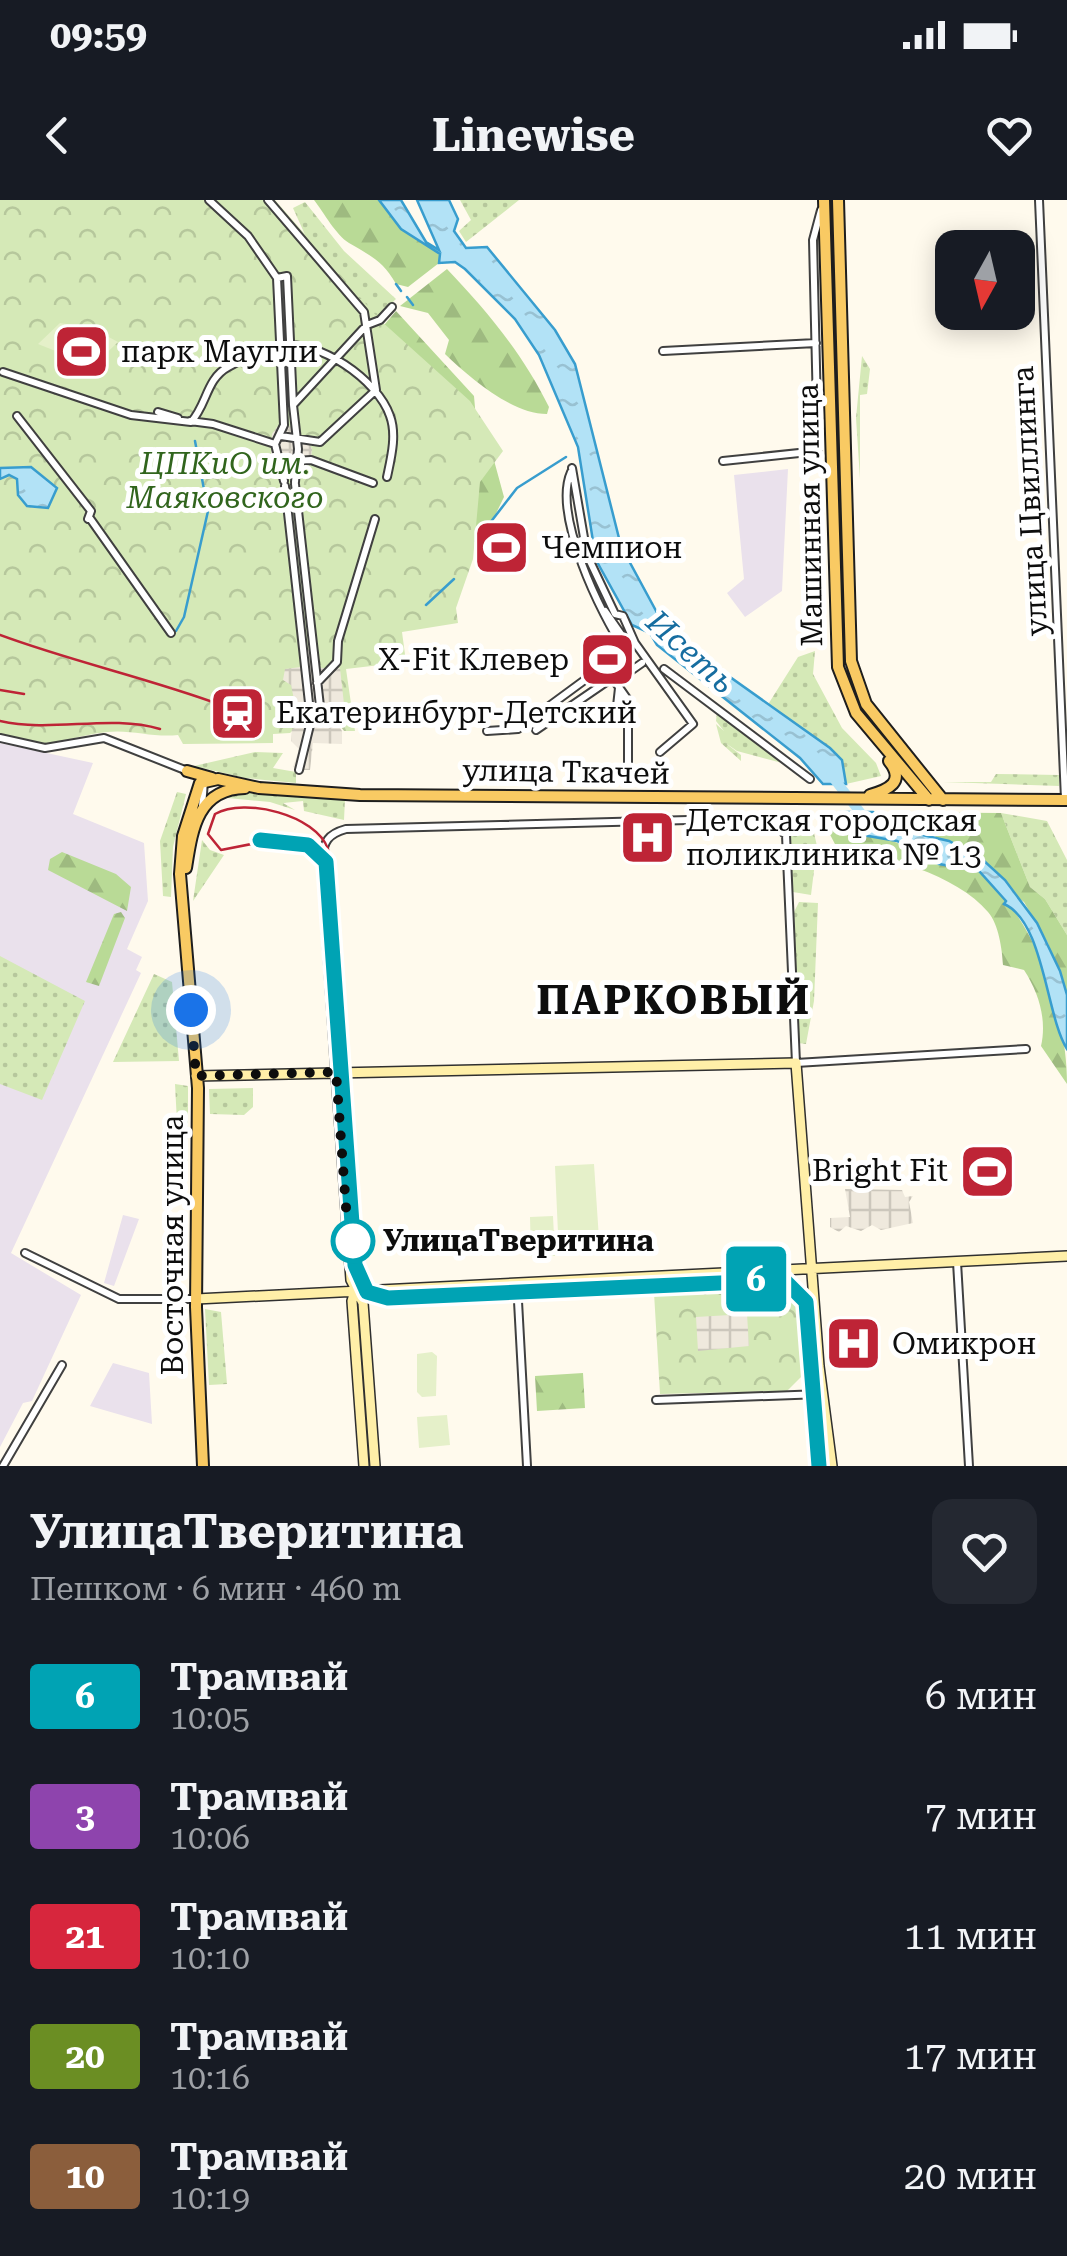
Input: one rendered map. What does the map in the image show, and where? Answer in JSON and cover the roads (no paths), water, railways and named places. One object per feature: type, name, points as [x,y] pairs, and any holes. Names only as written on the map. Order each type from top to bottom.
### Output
[{"type":"main road","name":"Машинная улица","points":[[823,200],[833,404],[838,667],[846,698],[879,744],[928,800]]},
{"type":"main road","name":"Машинная улица","points":[[838,200],[852,661],[866,704],[943,800]]},
{"type":"main road","points":[[879,744],[896,776],[892,787],[882,796]]},
{"type":"main road","points":[[187,771],[218,779]]},
{"type":"main road","points":[[187,771],[193,779],[194,794]]},
{"type":"main road","name":"улица Ткачей","points":[[204,781],[218,779],[259,788],[360,795],[812,799],[882,796]]},
{"type":"main road","name":"Восточная улица","points":[[203,1466],[196,1299],[196,1076],[180,853],[194,794],[204,781]]},
{"type":"main road","points":[[201,808],[208,798],[237,788],[259,788]]},
{"type":"main road","points":[[882,796],[1066,800]]},
{"type":"main road","name":"Восточная улица","points":[[183,904],[192,834],[201,808]]},
{"type":"street","points":[[209,200],[248,236],[276,278],[280,436],[275,444],[284,483],[311,721],[298,770]]},
{"type":"street","points":[[268,200],[364,312],[376,390],[391,418],[394,437],[387,477]]},
{"type":"street","points":[[723,461],[818,452],[813,240],[823,200]]},
{"type":"street","name":"улица Цвиллинга","points":[[1038,200],[1066,800]]},
{"type":"street","points":[[276,278],[288,276],[295,483],[322,715]]},
{"type":"street","points":[[293,405],[365,327],[380,320],[392,307]]},
{"type":"street","points":[[664,351],[816,343]]},
{"type":"street","points":[[190,422],[202,410],[207,388],[224,368],[280,346],[334,359],[376,390]]},
{"type":"street","points":[[816,364],[833,404]]},
{"type":"street","points":[[3,372],[131,415],[213,424],[275,444]]},
{"type":"street","points":[[280,436],[320,442],[376,390]]},
{"type":"street","points":[[158,412],[190,422]]},
{"type":"street","points":[[17,416],[91,511],[89,518],[171,633]]},
{"type":"street","points":[[294,461],[315,462],[373,483]]},
{"type":"street","points":[[630,646],[623,616],[615,614],[587,556],[572,470],[570,504],[577,548],[605,611],[605,621],[630,646],[694,728],[660,752]]},
{"type":"street","points":[[316,684],[337,662],[338,641],[375,518]]},
{"type":"street","points":[[1056,594],[1067,593]]},
{"type":"street","points":[[488,732],[518,728],[630,646]]},
{"type":"street","points":[[536,730],[642,663]]},
{"type":"street","points":[[604,666],[615,682],[616,715],[628,715],[628,764]]},
{"type":"street","points":[[664,669],[810,779]]},
{"type":"street","points":[[0,738],[46,748],[104,738],[204,781],[237,788]]},
{"type":"street","points":[[201,808],[204,781]]},
{"type":"street","name":"улица Ткачей","points":[[336,1072],[321,860],[332,833],[346,828],[762,817],[774,821],[786,835],[796,1063]]},
{"type":"street","points":[[196,1076],[796,1063],[1026,1049]]},
{"type":"street","points":[[796,1063],[821,1394],[827,1403],[832,1466]]},
{"type":"street","points":[[336,1072],[351,1280],[362,1300],[374,1466]]},
{"type":"street","points":[[25,1254],[120,1299],[196,1299],[1067,1256]]},
{"type":"street","points":[[957,1262],[969,1466]]},
{"type":"street","points":[[517,1281],[527,1466]]},
{"type":"street","points":[[356,1290],[352,1301],[364,1466]]},
{"type":"street","points":[[3,1466],[62,1365]]},
{"type":"street","points":[[656,1400],[821,1394]]},
{"type":"water","points":[[379,200],[401,200],[426,242],[439,250],[417,200],[449,200],[458,219],[454,231],[466,248],[487,247],[555,330],[575,364],[621,546],[668,633],[830,748],[842,760],[846,784],[823,784],[800,758],[657,645],[650,633],[632,625],[596,560],[578,447],[539,355],[515,319],[465,269],[455,262],[439,263],[440,254],[401,229]]},
{"type":"water","points":[[31,467],[57,488],[48,508],[27,506],[18,495],[17,479],[9,475],[0,479],[0,468]]},
{"type":"water","points":[[842,812],[873,812],[892,828],[949,841],[982,859],[1005,880],[1037,923],[1060,971],[1067,995],[1067,1049],[1028,929],[979,871],[939,864],[897,841],[857,834]]},
{"type":"waterway","points":[[396,284],[401,291]]},
{"type":"waterway","points":[[407,297],[413,305]]},
{"type":"waterway","points":[[176,631],[184,617],[208,511],[195,441]]},
{"type":"waterway","points":[[476,541],[517,488],[566,457]]},
{"type":"waterway","points":[[426,605],[454,579]]},
{"type":"waterway","name":"Исеть","points":[[831,775],[867,821]]},
{"type":"tram line","points":[[819,1466],[806,1302],[784,1280],[387,1298],[367,1292],[355,1272],[326,862],[312,847],[272,840],[221,850],[208,834],[215,814],[244,808],[278,812],[310,827],[328,849],[358,1270],[368,1288],[388,1294],[787,1276],[803,1286],[810,1301],[822,1466]]},
{"type":"tram line","name":"6","points":[[260,840],[308,845],[326,862],[355,1265],[359,1282],[367,1292],[377,1298],[388,1298],[784,1280],[800,1291],[806,1302],[819,1466]]},
{"type":"railway","points":[[0,635],[221,705]]},
{"type":"railway","points":[[0,690],[24,694]]},
{"type":"railway","points":[[0,721],[40,725],[121,723],[160,729]]},
{"type":"place","name":"парк Маугли","points":[[82,352]]},
{"type":"place","name":"Чемпион","points":[[502,548]]},
{"type":"place","name":"X-Fit Клевер","points":[[608,660]]},
{"type":"place","name":"Екатеринбург-Детский","points":[[237,713]]},
{"type":"place","name":"Детская городская поликлиника № 13","points":[[647,838]]},
{"type":"place","name":"Bright Fit","points":[[987,1171]]},
{"type":"place","name":"УлицаТверитина","points":[[353,1241]]},
{"type":"place","name":"Омикрон","points":[[853,1344]]},
{"type":"district","name":"ПАРКОВЫЙ","points":[[674,1000]]},
{"type":"park label","name":"ЦПКиО им. Маяковского","points":[[225,481]]}]
